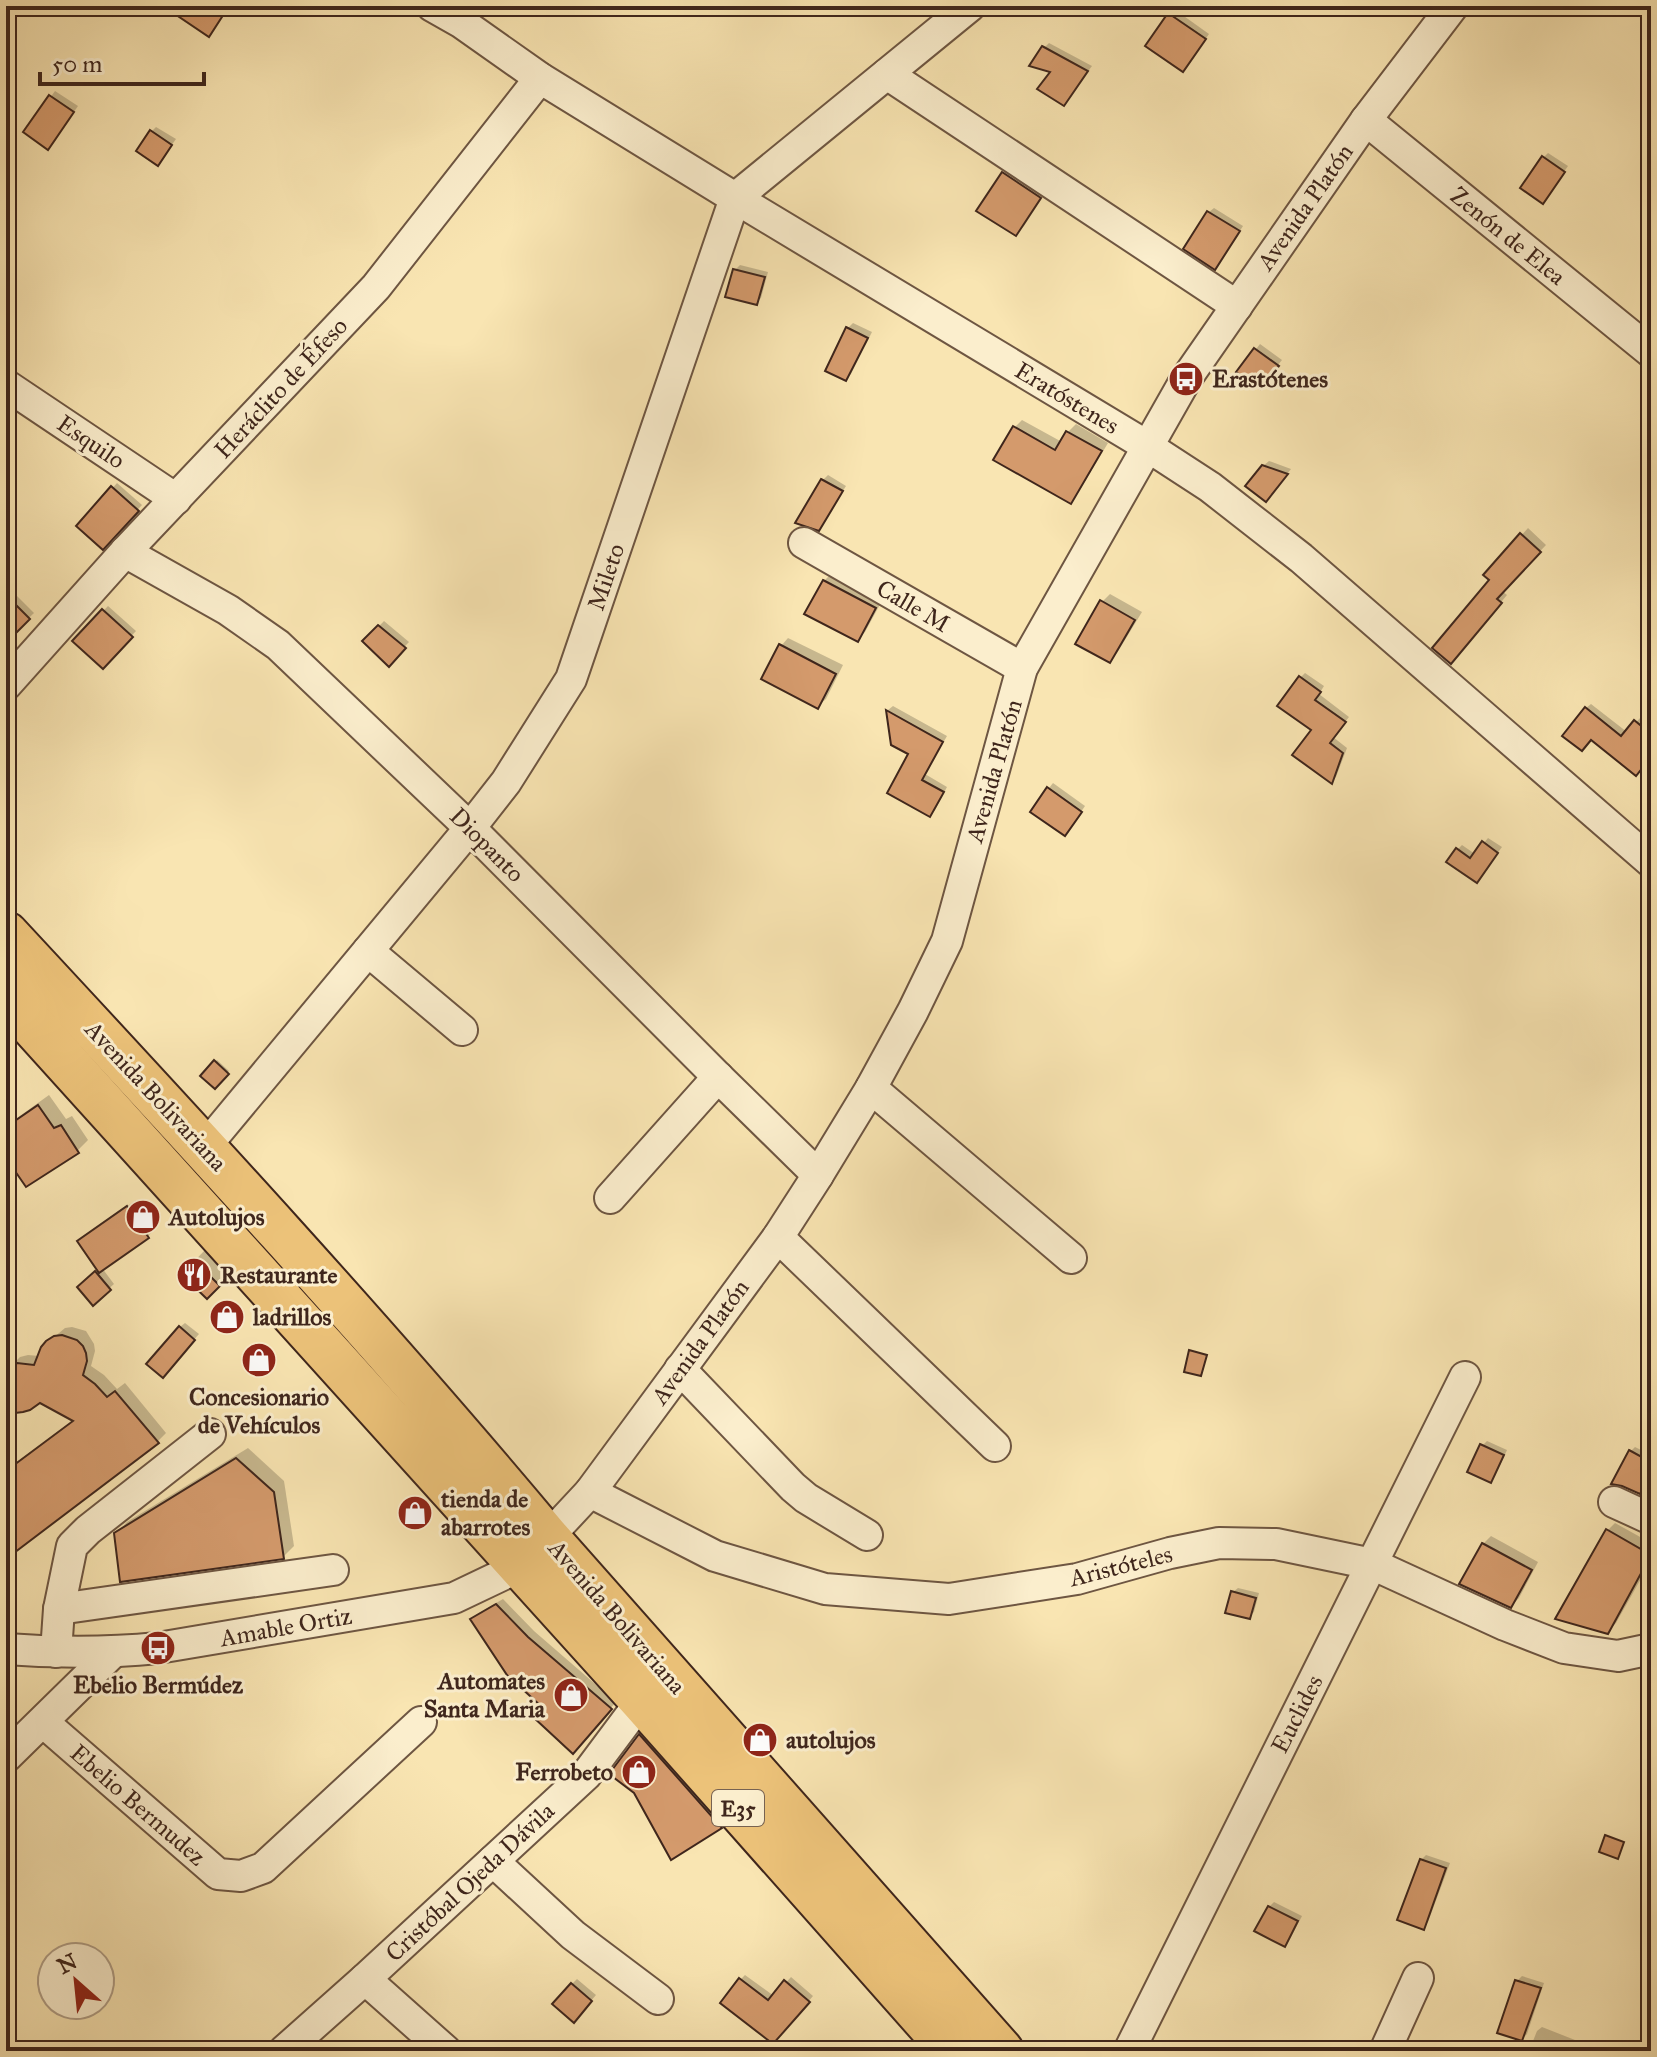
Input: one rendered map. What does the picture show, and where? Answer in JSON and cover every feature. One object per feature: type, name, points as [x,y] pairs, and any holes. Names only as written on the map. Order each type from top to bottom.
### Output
[{"type":"highway","name":"Avenida Bolivariana","points":[[6,934],[205,1147],[477,1455],[534,1552],[642,1700],[953,2051]]},
{"type":"highway","name":"Avenida Bolivariana","points":[[6,996],[534,1552],[1001,2051]]},
{"type":"street","name":"Eratóstenes","points":[[432,6],[462,23],[540,78],[1210,487],[1301,558],[1651,862]]},
{"type":"street","points":[[735,198],[970,6]]},
{"type":"street","name":"Avenida Platón","points":[[534,1552],[590,1492],[778,1237],[871,1088],[947,941],[1022,668],[1186,379],[1366,120],[1453,6]]},
{"type":"street","points":[[887,74],[1237,306]]},
{"type":"street","name":"Heráclito de Éfeso","points":[[6,685],[125,552],[376,287],[540,78]]},
{"type":"street","name":"Zenón de Elea","points":[[1366,120],[1651,352]]},
{"type":"street","name":"Mileto","points":[[205,1147],[506,782],[571,679],[735,198]]},
{"type":"street","name":"Esquilo","points":[[6,385],[176,499]]},
{"type":"street","name":"Calle M","points":[[804,543],[1022,668]]},
{"type":"street","name":"Diopanto","points":[[125,552],[228,610],[278,645],[470,828],[818,1175]]},
{"type":"street","points":[[368,951],[462,1030]]},
{"type":"street","points":[[610,1198],[718,1077]]},
{"type":"street","points":[[871,1088],[1071,1258]]},
{"type":"street","points":[[778,1237],[995,1446]]},
{"type":"street","points":[[680,1369],[793,1487],[867,1535]]},
{"type":"street","name":"Euclides","points":[[1129,2051],[1465,1377]]},
{"type":"street","points":[[56,1652],[59,1609],[72,1546],[210,1434]]},
{"type":"street","name":"Aristóteles","points":[[590,1492],[715,1556],[825,1589],[949,1599],[1077,1579],[1219,1543],[1276,1544],[1372,1564],[1505,1625],[1564,1648],[1618,1656],[1651,1649]]},
{"type":"street","points":[[1614,1502],[1651,1519]]},
{"type":"street","name":"Amable Ortiz","points":[[6,1649],[112,1653],[158,1648],[454,1598],[534,1552]]},
{"type":"street","points":[[59,1609],[333,1570]]},
{"type":"street","points":[[6,1757],[112,1653]]},
{"type":"street","name":"Cristóbal Ojeda Dávila","points":[[297,2047],[365,1979],[586,1775],[642,1700]]},
{"type":"street","name":"Ebelio Bermudez","points":[[43,1722],[218,1874],[241,1876],[263,1868],[421,1722]]},
{"type":"street","points":[[493,1861],[573,1935],[658,1999]]},
{"type":"street","points":[[1385,2051],[1418,1978]]},
{"type":"street","points":[[365,1979],[446,2051]]},
{"type":"building","points":[[163,6],[229,6],[209,37]]},
{"type":"building","points":[[1168,13],[1206,39],[1183,72],[1145,46]]},
{"type":"building","points":[[1042,46],[1088,71],[1064,106],[1037,89],[1050,72],[1029,66]]},
{"type":"building","points":[[49,95],[74,112],[48,150],[23,132]]},
{"type":"building","points":[[150,130],[172,145],[158,166],[136,151]]},
{"type":"building","points":[[1542,156],[1565,172],[1543,204],[1520,188]]},
{"type":"building","points":[[1002,172],[1041,198],[1016,236],[976,211]]},
{"type":"building","points":[[1207,211],[1240,231],[1215,270],[1183,249]]},
{"type":"building","points":[[733,269],[765,277],[757,305],[725,297]]},
{"type":"building","points":[[846,327],[868,338],[846,381],[825,371]]},
{"type":"building","points":[[1254,348],[1279,366],[1260,389],[1236,372]]},
{"type":"building","points":[[1013,426],[1055,450],[1066,431],[1102,451],[1071,504],[993,460]]},
{"type":"building","points":[[1262,465],[1288,474],[1266,502],[1245,486]]},
{"type":"building","points":[[821,479],[843,491],[819,531],[795,523]]},
{"type":"building","points":[[111,486],[139,511],[103,550],[76,526]]},
{"type":"building","points":[[1520,533],[1541,552],[1497,599],[1502,603],[1451,664],[1432,648],[1489,580],[1483,575]]},
{"type":"building","points":[[823,580],[876,608],[858,642],[804,614]]},
{"type":"building","points":[[6,595],[30,619],[6,643]]},
{"type":"building","points":[[1100,600],[1135,620],[1110,663],[1075,644]]},
{"type":"building","points":[[102,609],[133,637],[103,669],[72,641]]},
{"type":"building","points":[[378,625],[406,648],[389,667],[362,641]]},
{"type":"building","points":[[779,644],[836,674],[818,709],[761,679]]},
{"type":"building","points":[[1299,676],[1321,692],[1315,700],[1346,722],[1330,743],[1343,753],[1332,784],[1292,755],[1311,730],[1277,706]]},
{"type":"building","points":[[1585,707],[1621,736],[1634,720],[1651,734],[1651,757],[1636,776],[1591,740],[1582,751],[1562,736]]},
{"type":"building","points":[[886,710],[943,742],[922,780],[944,792],[930,817],[887,793],[908,754],[891,745]]},
{"type":"building","points":[[1047,787],[1082,812],[1065,836],[1030,812]]},
{"type":"building","points":[[1482,841],[1498,853],[1477,883],[1446,862],[1456,848],[1470,858]]},
{"type":"building","points":[[214,1060],[229,1074],[215,1089],[200,1076]]},
{"type":"building","points":[[38,1105],[54,1128],[61,1125],[79,1153],[26,1187],[6,1158],[6,1127]]},
{"type":"building","points":[[127,1206],[149,1238],[99,1273],[77,1241]]},
{"type":"building","points":[[193,1259],[220,1286],[207,1299],[180,1273]]},
{"type":"building","points":[[95,1271],[111,1290],[93,1306],[77,1287]]},
{"type":"building","points":[[179,1326],[195,1340],[163,1378],[146,1364]]},
{"type":"building","points":[[62,1335],[77,1340],[83,1346],[87,1361],[83,1375],[107,1397],[115,1391],[159,1443],[6,1559],[6,1471],[73,1421],[40,1403],[23,1412],[6,1409],[6,1366],[17,1363],[34,1365],[46,1341]]},
{"type":"building","points":[[1189,1350],[1207,1355],[1201,1376],[1184,1372]]},
{"type":"building","points":[[1480,1444],[1504,1455],[1491,1483],[1467,1472]]},
{"type":"building","points":[[1629,1450],[1651,1462],[1651,1474],[1640,1494],[1611,1484]]},
{"type":"building","points":[[236,1458],[274,1492],[284,1559],[120,1582],[114,1533]]},
{"type":"building","points":[[1606,1529],[1651,1555],[1608,1634],[1555,1619]]},
{"type":"building","points":[[1482,1543],[1532,1570],[1511,1608],[1459,1584]]},
{"type":"building","points":[[1231,1591],[1256,1598],[1250,1619],[1225,1613]]},
{"type":"building","points":[[496,1604],[528,1637],[612,1709],[573,1754],[532,1716],[542,1707],[507,1675],[470,1619]]},
{"type":"building","points":[[639,1734],[722,1828],[671,1860],[634,1793],[609,1774]]},
{"type":"building","points":[[1605,1835],[1624,1842],[1618,1859],[1599,1852]]},
{"type":"building","points":[[1420,1859],[1446,1868],[1424,1930],[1397,1920]]},
{"type":"building","points":[[1268,1906],[1298,1921],[1285,1947],[1254,1931]]},
{"type":"building","points":[[739,1978],[768,2000],[784,1980],[810,2002],[773,2044],[720,2003]]},
{"type":"building","points":[[1515,1980],[1541,1988],[1522,2041],[1497,2033]]},
{"type":"building","points":[[571,1983],[592,2001],[574,2023],[552,2004]]},
{"type":"place","name":"Erastótenes","points":[[1186,379]]},
{"type":"place","name":"Autolujos","points":[[143,1217]]},
{"type":"place","name":"Restaurante","points":[[194,1275]]},
{"type":"place","name":"ladrillos","points":[[227,1317]]},
{"type":"place","name":"Concesionario de Vehículos","points":[[259,1360]]},
{"type":"place","name":"tienda de abarrotes","points":[[415,1513]]},
{"type":"place","name":"Ebelio Bermúdez","points":[[158,1648]]},
{"type":"place","name":"Automates Santa Maria","points":[[571,1695]]},
{"type":"place","name":"autolujos","points":[[760,1740]]},
{"type":"place","name":"Ferrobeto","points":[[639,1772]]}]
